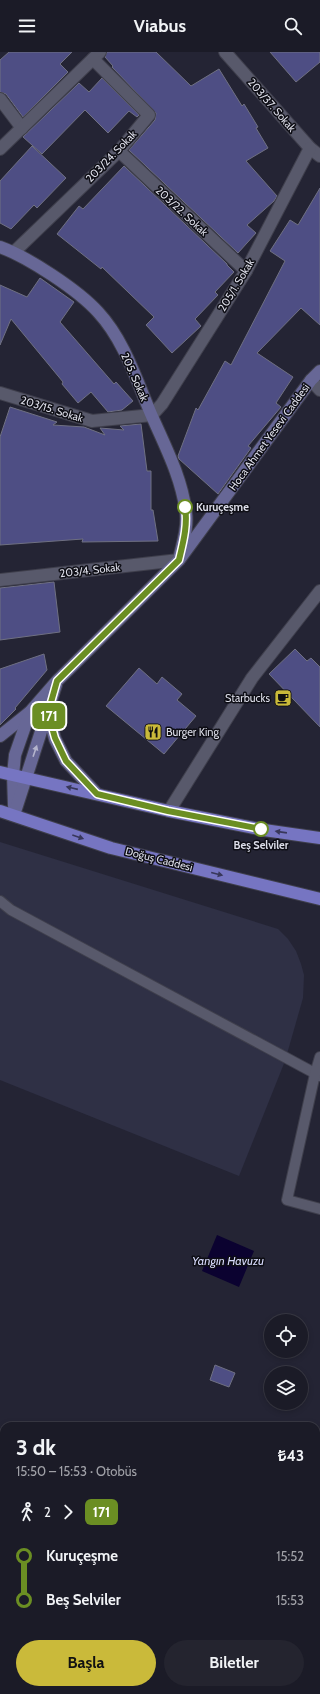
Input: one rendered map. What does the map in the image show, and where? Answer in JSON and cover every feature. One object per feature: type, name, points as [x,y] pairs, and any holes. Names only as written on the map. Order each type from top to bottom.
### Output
[{"type":"main road","name":"205. Sokak","points":[[0,247],[14,252],[47,273],[97,311],[113,331],[152,415],[170,458],[184,498],[186,521],[179,560]]},
{"type":"main road","name":"Hoca Ahmet Yesevi Caddesi","points":[[30,712],[57,681],[179,560],[311,380],[320,371]]},
{"type":"main road","points":[[14,815],[48,713],[57,681]]},
{"type":"main road","points":[[0,736],[30,712]]},
{"type":"main road","points":[[14,815],[13,775],[15,755],[30,712]]},
{"type":"main road","points":[[48,713],[55,738],[66,761],[97,794]]},
{"type":"main road","points":[[0,772],[168,811],[264,830],[320,838]]},
{"type":"main road","name":"Doğuş Caddesi","points":[[0,811],[111,848],[320,899]]},
{"type":"street","name":"203/37. Sokak","points":[[225,52],[315,152]]},
{"type":"street","points":[[0,149],[96,55]]},
{"type":"street","name":"203/24. Sokak","points":[[14,252],[119,151],[149,115],[96,55]]},
{"type":"street","points":[[0,99],[22,128]]},
{"type":"street","name":"203/22. Sokak","points":[[119,151],[246,271]]},
{"type":"street","name":"205/1. Sokak","points":[[152,415],[162,404],[246,271],[315,152]]},
{"type":"street","points":[[311,380],[320,390]]},
{"type":"street","name":"203/15. Sokak","points":[[1,397],[92,421],[152,415]]},
{"type":"street","name":"203/4. Sokak","points":[[0,580],[179,560]]},
{"type":"street","points":[[168,811],[252,678],[320,591]]},
{"type":"lane","points":[[0,901],[11,910],[317,1075]]},
{"type":"lane","points":[[320,1057],[287,1200],[320,1209]]},
{"type":"shaded area","points":[[0,842],[278,929],[288,939],[296,951],[304,975],[303,998],[285,1061],[239,1176],[0,1080]]},
{"type":"water","name":"Yangın Havuzu","points":[[217,1235],[254,1251],[239,1287],[202,1271]]},
{"type":"building","points":[[9,52],[72,52],[60,64],[68,72],[23,117],[6,94],[0,92],[0,60]]},
{"type":"building","points":[[107,52],[156,52],[191,86],[219,69],[242,106],[244,104],[258,127],[256,128],[268,148],[246,161],[277,196],[274,201],[247,225],[256,233],[238,253],[129,150],[155,120],[156,113],[112,67],[113,66],[105,57]]},
{"type":"building","points":[[270,52],[320,52],[320,62],[296,82]]},
{"type":"building","points":[[102,78],[139,115],[137,117],[129,111],[108,133],[85,110],[42,154],[23,137],[79,83],[89,92]]},
{"type":"building","points":[[32,146],[66,178],[37,208],[34,205],[11,229],[0,223],[0,181]]},
{"type":"building","points":[[124,166],[234,272],[215,292],[218,295],[195,319],[201,326],[172,353],[146,325],[154,317],[102,267],[101,269],[57,234],[79,206],[83,209]]},
{"type":"building","points":[[320,188],[320,325],[301,308],[257,353],[293,377],[276,403],[281,407],[248,446],[251,448],[218,494],[179,459],[178,456],[196,408],[198,410],[225,361],[231,365],[285,261],[270,251],[290,220],[298,225]]},
{"type":"building","points":[[40,278],[74,302],[60,322],[114,384],[116,382],[133,401],[122,410],[108,412],[91,392],[78,403],[62,384],[63,382],[11,319],[0,345],[0,285],[27,297]]},
{"type":"building","points":[[10,407],[57,422],[53,425],[84,427],[105,435],[100,428],[124,430],[120,426],[141,424],[147,471],[151,471],[151,510],[153,510],[158,541],[82,542],[83,539],[0,545],[0,437]]},
{"type":"building","points":[[54,582],[60,632],[0,640],[0,588]]},
{"type":"building","points":[[295,649],[307,661],[311,658],[320,667],[320,727],[269,674]]},
{"type":"building","points":[[44,654],[47,670],[15,708],[16,709],[0,725],[0,669]]},
{"type":"building","points":[[139,668],[157,684],[162,677],[182,694],[177,700],[196,716],[164,754],[106,706]]},
{"type":"building","points":[[215,1365],[235,1373],[229,1387],[210,1380]]},
{"type":"bus line","name":"171","points":[[185,507],[185,533],[179,560],[57,681],[48,713],[55,738],[66,761],[97,794],[168,811],[261,829]]},
{"type":"place","name":"Kuruçeşme","points":[[185,507]]},
{"type":"place","name":"Starbucks","points":[[283,698]]},
{"type":"place","name":"Burger King","points":[[153,732]]},
{"type":"place","name":"Beş Selviler","points":[[261,829]]}]
